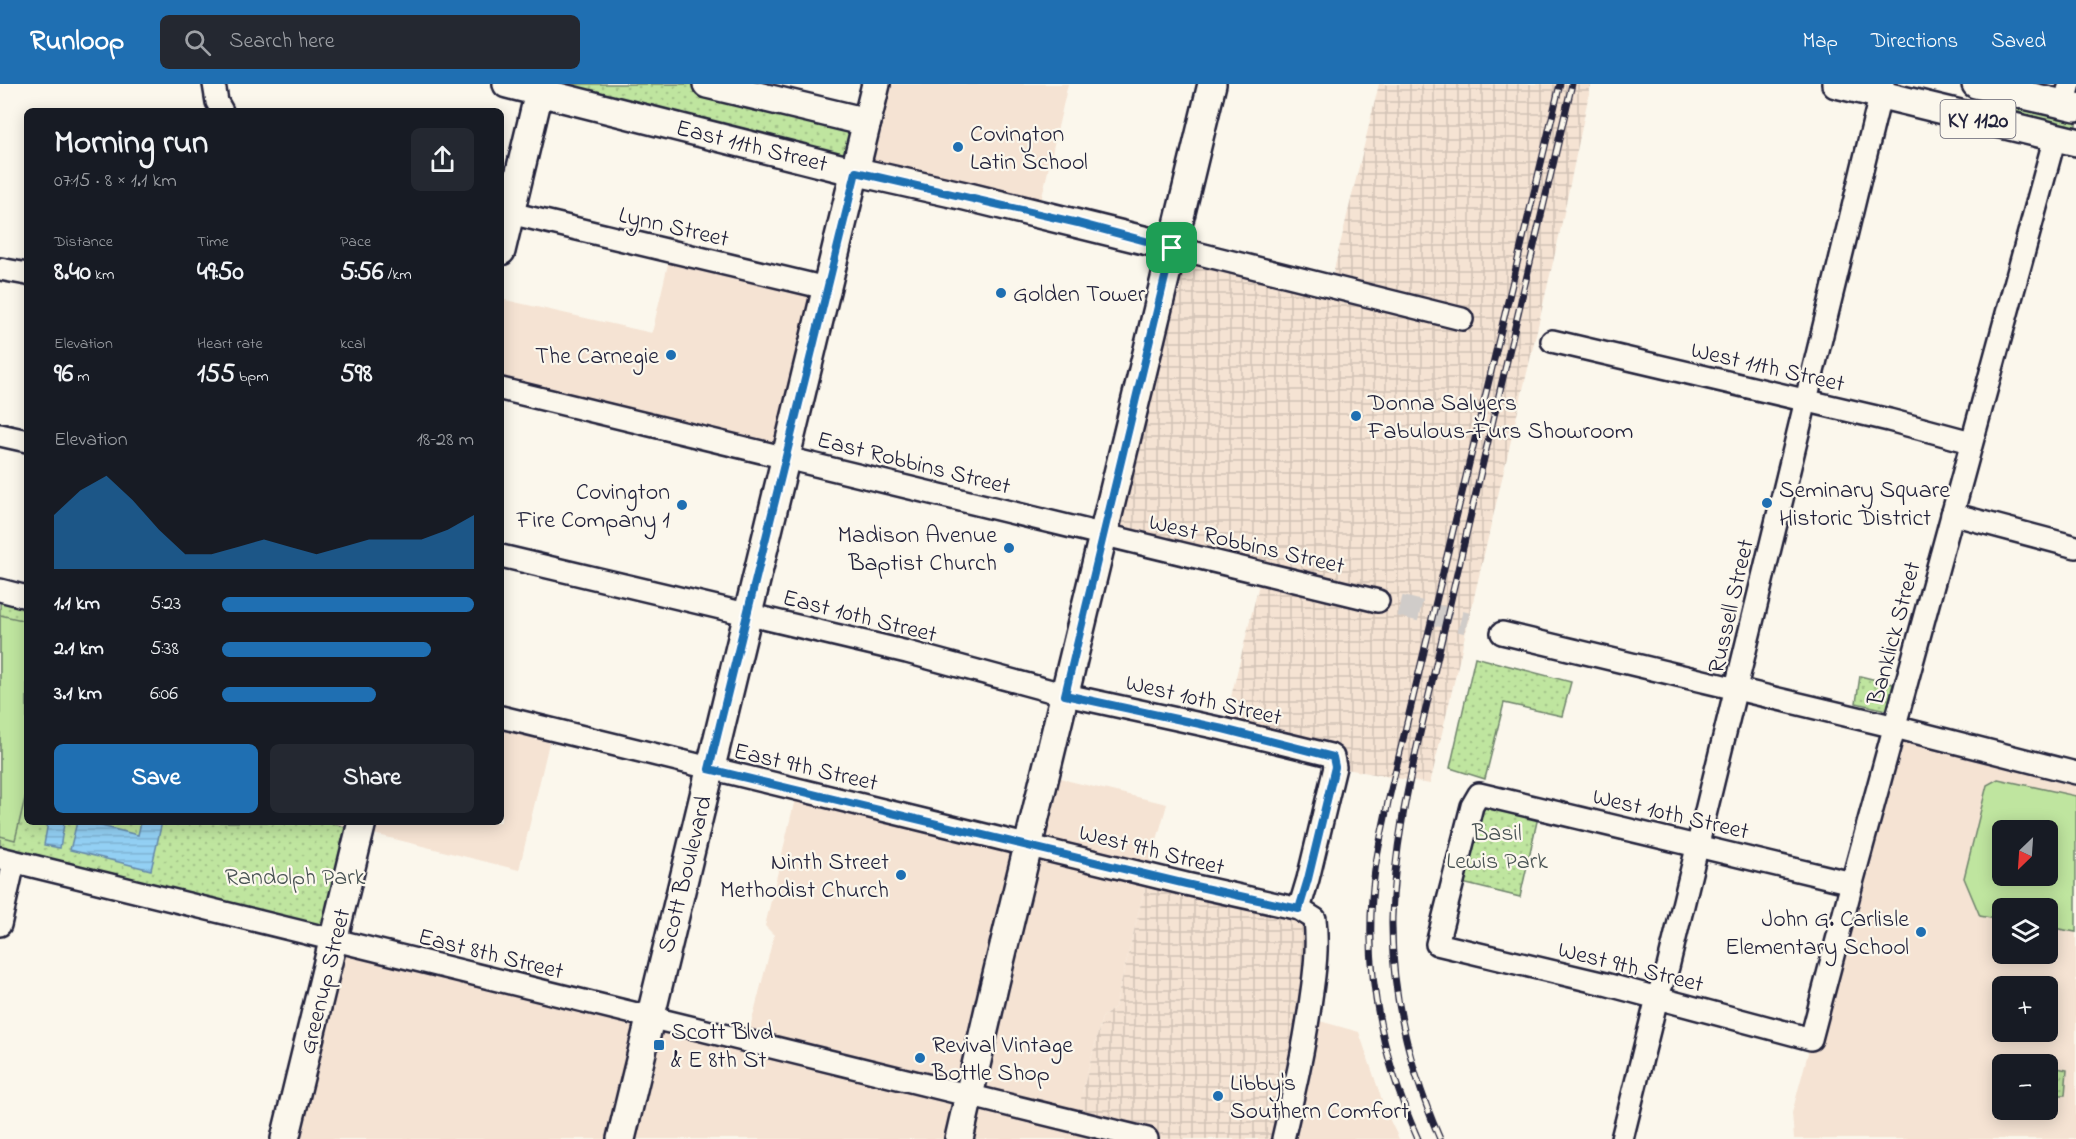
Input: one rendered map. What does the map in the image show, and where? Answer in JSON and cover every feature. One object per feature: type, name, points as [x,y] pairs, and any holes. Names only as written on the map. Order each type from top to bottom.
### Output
[{"type":"main road","name":"East 11th Street","points":[[507,84],[540,87],[856,172],[1078,223],[1172,248]]},
{"type":"main road","name":"East 11th Street","points":[[707,84],[867,122]]},
{"type":"main road","name":"Scott Boulevard","points":[[621,1139],[876,84]]},
{"type":"main road","points":[[959,1139],[1212,84]]},
{"type":"main road","name":"KY 1120","points":[[1836,84],[1882,89],[2066,140]]},
{"type":"main road","name":"KY 1120","points":[[1976,84],[2070,98]]},
{"type":"main road","points":[[504,238],[540,87]]},
{"type":"main road","name":"Greenup Street","points":[[285,1139],[361,825]]},
{"type":"street","points":[[214,84],[220,108]]},
{"type":"street","name":"Russell Street","points":[[1622,1139],[1657,998],[1668,967],[1737,689],[1882,89]]},
{"type":"street","name":"Banklick Street","points":[[1811,1039],[1971,442],[2066,140]]},
{"type":"street","name":"Lynn Street","points":[[510,213],[826,288]]},
{"type":"street","points":[[1172,248],[1462,319]]},
{"type":"street","points":[[0,269],[24,273]]},
{"type":"street","name":"West 11th Street","points":[[1552,341],[1971,442]]},
{"type":"street","name":"East Robbins Street","points":[[504,390],[1104,536]]},
{"type":"street","points":[[0,435],[24,440]]},
{"type":"street","points":[[1952,514],[2076,547]]},
{"type":"street","name":"West Robbins Street","points":[[1104,536],[1378,601]]},
{"type":"street","name":"East 10th Street","points":[[504,557],[907,652],[1065,695]]},
{"type":"street","points":[[0,591],[24,596]]},
{"type":"street","points":[[1502,633],[1894,726],[2076,773]]},
{"type":"street","name":"West 10th Street","points":[[1065,695],[1223,729],[1333,757],[1335,767],[1299,909]]},
{"type":"street","name":"East 9th Street","points":[[504,718],[1030,845]]},
{"type":"street","name":"West 10th Street","points":[[1437,944],[1472,806],[1479,794],[1852,883]]},
{"type":"street","name":"West 9th Street","points":[[1030,845],[1186,884],[1299,909]]},
{"type":"street","points":[[0,925],[7,860]]},
{"type":"street","name":"East 8th Street","points":[[7,860],[1147,1139]]},
{"type":"street","points":[[1283,1139],[1305,1041],[1316,964],[1315,919],[1299,909]]},
{"type":"street","name":"West 9th Street","points":[[1437,944],[1657,998],[1811,1039]]},
{"type":"shaded area","name":"Covington Latin School","points":[[876,84],[1068,84],[1038,214],[856,172]]},
{"type":"shaded area","points":[[1379,84],[1591,84],[1558,241],[1430,784],[1335,767],[1223,729],[1262,572],[1104,536],[1172,247],[1330,286]]},
{"type":"shaded area","points":[[671,251],[826,288],[785,457],[504,390],[504,300],[652,333]]},
{"type":"shaded area","points":[[504,718],[552,730],[519,870],[338,825],[504,825]]},
{"type":"shaded area","name":"John G. Carlisle Elementary School","points":[[1895,727],[2076,773],[2076,1139],[1794,1139],[1792,1113]]},
{"type":"shaded area","points":[[1047,772],[1069,781],[1167,804],[1115,1007],[1102,1018],[1082,1093],[1147,1139],[285,1139],[334,940],[750,1042],[750,1028],[774,935],[765,926],[795,799],[1029,845]]},
{"type":"shaded area","points":[[1150,875],[1315,919],[1283,1139],[1147,1139],[1077,1122],[1082,1093],[1102,1018],[1115,1007]]},
{"type":"shaded area","points":[[1309,1018],[1359,1032],[1386,1112],[1399,1139],[1283,1139]]},
{"type":"green space","points":[[541,84],[707,84],[867,122],[856,172]]},
{"type":"green space","points":[[1978,105],[2040,112],[2076,120],[2076,131]]},
{"type":"green space","name":"Randolph Park","points":[[0,591],[24,596],[24,825],[337,825],[360,831],[334,940],[0,858]]},
{"type":"green space","points":[[0,615],[24,620],[24,802],[15,840],[0,836]]},
{"type":"green space","points":[[1475,657],[1571,682],[1562,716],[1504,703],[1485,779],[1450,768]]},
{"type":"green space","points":[[1860,676],[1893,684],[1887,710],[1856,703]]},
{"type":"green space","points":[[1998,779],[2076,796],[2076,932],[2058,929],[2058,898],[1992,898],[1992,918],[1980,916],[1964,878],[1987,785]]},
{"type":"green space","name":"Basil Lewis Park","points":[[1479,794],[1540,808],[1520,897],[1454,881]]},
{"type":"green space","points":[[2058,1068],[2067,1070],[2065,1095],[2058,1095]]},
{"type":"water","points":[[47,825],[64,825],[60,848],[44,845]]},
{"type":"water","points":[[76,825],[97,825],[138,835],[140,825],[161,825],[151,870],[70,850]]},
{"type":"tunnel","points":[[1400,606],[1467,623]]},
{"type":"railway","points":[[1418,1139],[1393,1074],[1377,1008],[1371,939],[1375,870],[1388,802],[1560,84]]},
{"type":"railway","points":[[1440,1139],[1411,1059],[1395,975],[1392,918],[1398,844],[1416,749],[1572,84]]},
{"type":"place","name":"Covington Latin School","points":[[958,147]]},
{"type":"place","name":"Golden Tower","points":[[1001,293]]},
{"type":"place","name":"The Carnegie","points":[[671,355]]},
{"type":"place","name":"Donna Salyers Fabulous-Furs Showroom","points":[[1356,416]]},
{"type":"place","name":"Seminary Square Historic District","points":[[1767,503]]},
{"type":"place","name":"Covington Fire Company 1","points":[[682,505]]},
{"type":"place","name":"Madison Avenue Baptist Church","points":[[1009,548]]},
{"type":"place","name":"Ninth Street Methodist Church","points":[[901,875]]},
{"type":"place","name":"John G. Carlisle Elementary School","points":[[1921,932]]},
{"type":"place","name":"Scott Blvd & E 8th St","points":[[659,1045]]},
{"type":"place","name":"Revival Vintage Bottle Shop","points":[[920,1058]]},
{"type":"place","name":"Libby's Southern Comfort","points":[[1218,1096]]},
{"type":"route","points":[[856,172],[1078,223],[1172,248],[1065,695],[1223,729],[1333,757],[1335,767],[1299,909],[709,769],[856,172]]}]
